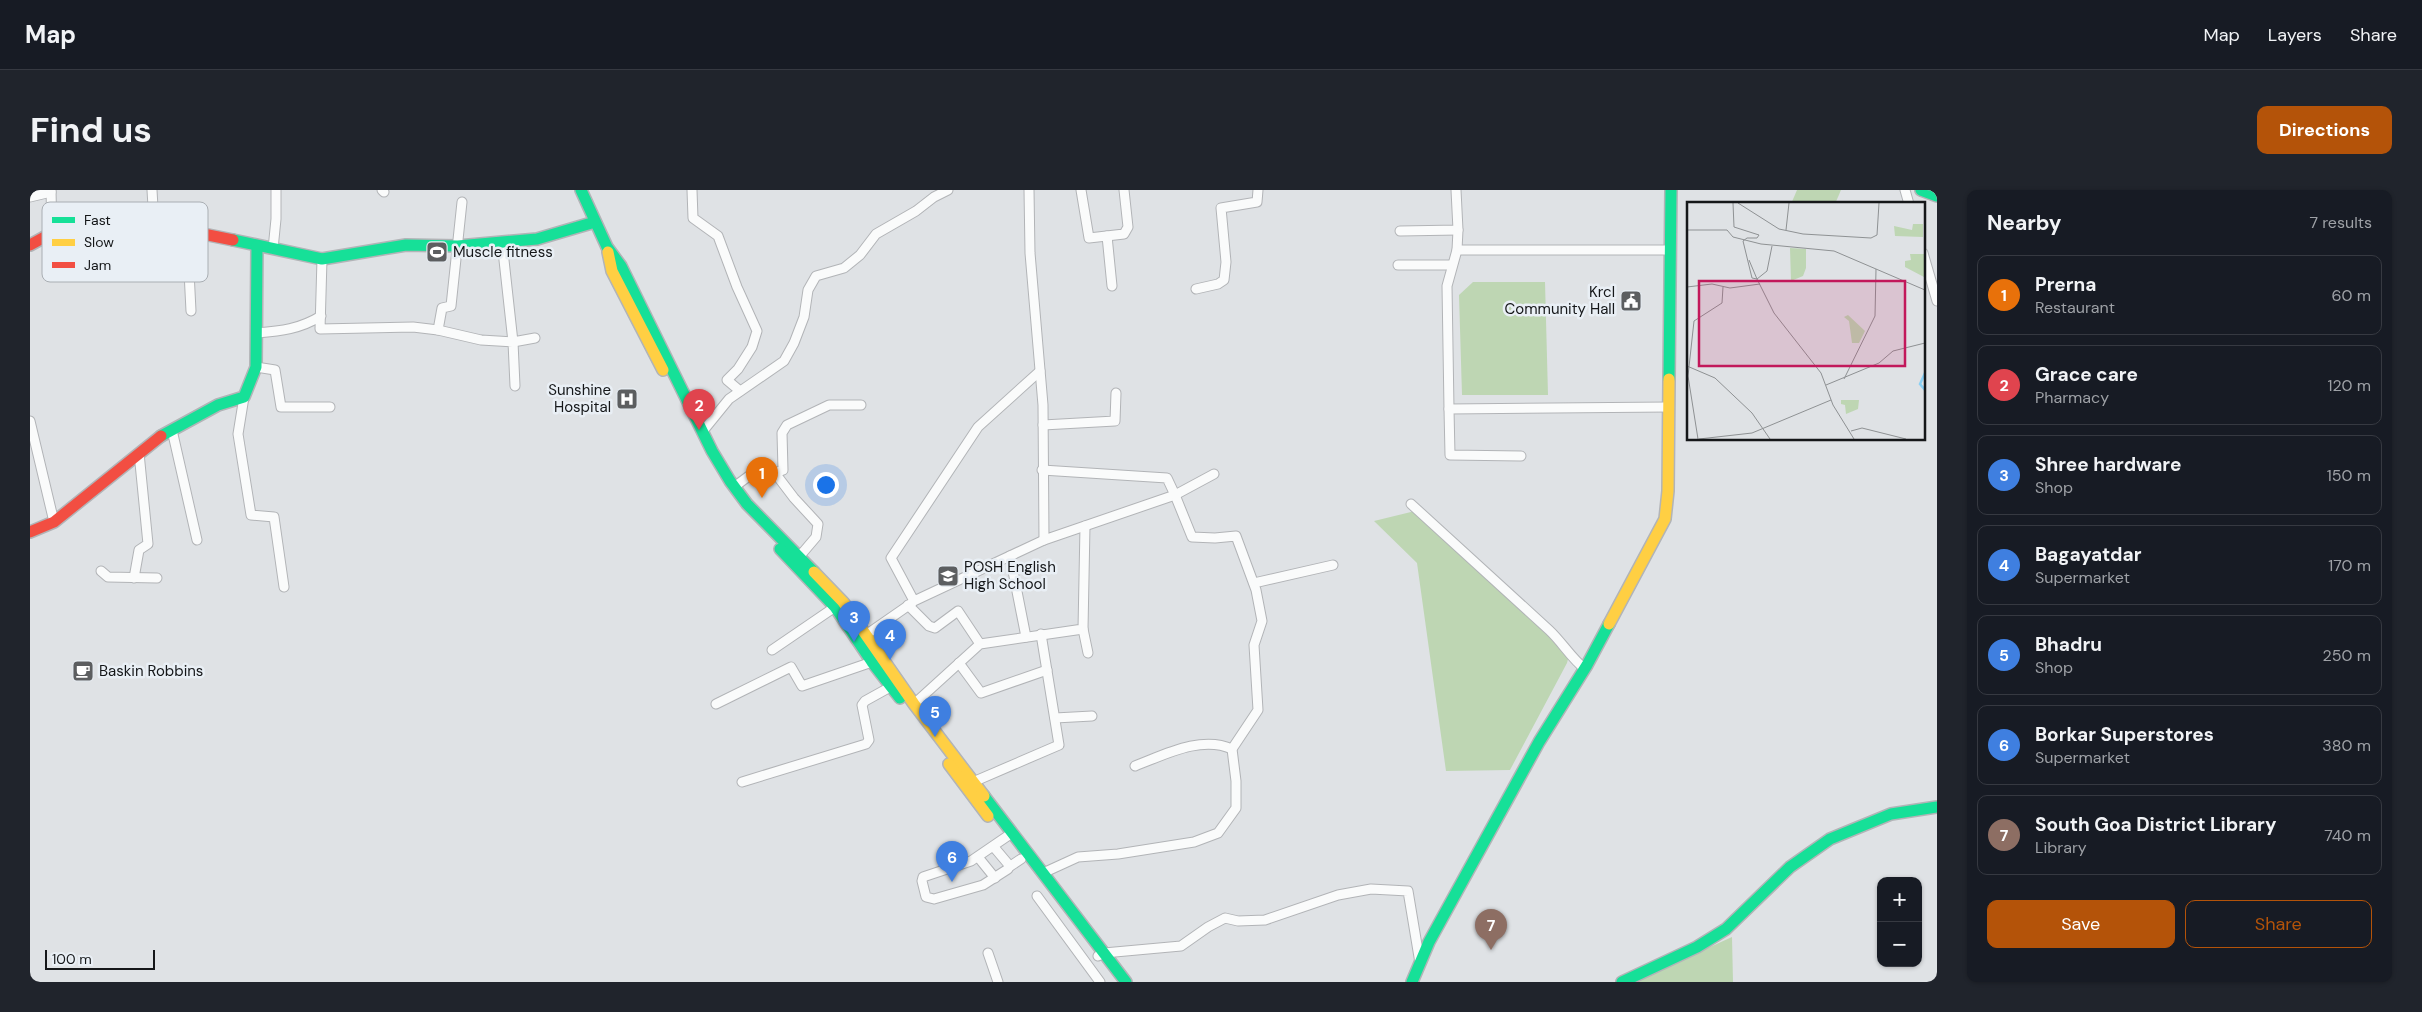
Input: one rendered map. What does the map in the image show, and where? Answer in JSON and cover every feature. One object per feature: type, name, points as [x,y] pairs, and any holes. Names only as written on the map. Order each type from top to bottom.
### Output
[{"type":"main road","points":[[581,190],[607,247],[612,271],[734,487],[747,504],[843,602],[862,637],[872,662],[1008,835],[1043,873],[1101,955],[1117,982]]},
{"type":"main road","points":[[1412,982],[1420,963],[1538,742],[1585,669],[1665,519],[1668,490],[1671,190]]},
{"type":"main road","points":[[1921,190],[1937,196]]},
{"type":"main road","points":[[208,235],[322,258],[406,245],[458,246],[538,239],[595,222]]},
{"type":"main road","points":[[30,245],[42,238]]},
{"type":"main road","points":[[30,532],[54,522],[139,453],[172,430],[218,405],[244,397],[256,367],[257,246]]},
{"type":"main road","points":[[673,380],[727,491],[862,637],[973,782],[1008,835],[1021,859],[1126,982]]},
{"type":"main road","points":[[1622,982],[1697,947],[1726,930],[1790,867],[1830,839],[1891,814],[1937,807]]},
{"type":"street","points":[[273,249],[276,190]]},
{"type":"street","points":[[692,190],[693,218],[718,236],[757,331],[752,347],[738,369],[727,380],[740,391]]},
{"type":"street","points":[[703,431],[719,410],[740,391],[784,361],[798,334],[806,310],[808,290],[816,276],[844,268],[860,255],[876,234],[948,190]]},
{"type":"street","points":[[1081,190],[1089,238],[1124,234],[1128,227],[1124,190]]},
{"type":"street","points":[[1196,289],[1218,284],[1224,280],[1226,262],[1221,208],[1257,202],[1258,190]]},
{"type":"street","points":[[1456,190],[1457,250],[1447,286],[1450,455],[1454,457],[1521,456]]},
{"type":"street","points":[[30,197],[51,191]]},
{"type":"street","points":[[1031,191],[1030,252],[1040,371],[1044,540]]},
{"type":"street","points":[[438,330],[442,308],[451,306],[462,202]]},
{"type":"street","points":[[1400,230],[1458,230]]},
{"type":"street","points":[[1107,236],[1112,286]]},
{"type":"street","points":[[502,242],[513,342],[515,386]]},
{"type":"street","points":[[1457,250],[1669,250]]},
{"type":"street","points":[[1924,256],[1937,301]]},
{"type":"street","points":[[322,258],[320,329],[413,328],[438,330],[481,340],[513,342],[535,338]]},
{"type":"street","points":[[1398,265],[1452,265]]},
{"type":"street","points":[[189,282],[190,311]]},
{"type":"street","points":[[257,333],[283,331],[305,326],[321,316]]},
{"type":"street","points":[[256,367],[275,370],[281,407],[330,407]]},
{"type":"street","points":[[980,644],[958,612],[934,628],[929,626],[911,603],[892,558],[978,427],[1040,371]]},
{"type":"street","points":[[1042,425],[1115,421],[1116,393]]},
{"type":"street","points":[[244,397],[238,434],[251,515],[274,517],[284,587]]},
{"type":"street","points":[[734,487],[758,470],[775,473],[783,470],[782,433],[787,425],[829,405],[860,405]]},
{"type":"street","points":[[1449,409],[1669,407]]},
{"type":"street","points":[[30,421],[54,522]]},
{"type":"street","points":[[172,430],[197,540]]},
{"type":"street","points":[[134,578],[139,550],[148,544],[139,453]]},
{"type":"street","points":[[1042,470],[1167,478],[1192,537],[1215,538],[1236,536],[1254,582],[1262,622],[1254,645],[1258,710],[1232,749],[1236,781],[1236,808],[1218,833],[1194,842],[1118,854],[1078,857],[1043,873]]},
{"type":"street","points":[[775,473],[794,498],[818,524],[816,537],[799,557]]},
{"type":"street","points":[[862,637],[911,603],[1044,540],[1175,495],[1214,474]]},
{"type":"street","points":[[1411,504],[1549,630],[1563,644],[1576,662],[1585,669]]},
{"type":"street","points":[[1085,526],[1083,629],[1088,653]]},
{"type":"street","points":[[1010,556],[1026,637]]},
{"type":"street","points":[[1254,582],[1333,565]]},
{"type":"street","points":[[101,572],[108,578],[157,578]]},
{"type":"street","points":[[772,650],[836,608]]},
{"type":"street","points":[[914,704],[980,644],[1083,629]]},
{"type":"street","points":[[973,782],[1059,745],[1041,634]]},
{"type":"street","points":[[716,704],[790,667],[802,686],[872,662]]},
{"type":"street","points":[[959,663],[981,693],[1047,670]]},
{"type":"street","points":[[742,782],[866,744],[869,740],[869,734],[862,705],[864,701],[892,686]]},
{"type":"street","points":[[1055,718],[1092,716]]},
{"type":"street","points":[[1135,766],[1190,746],[1224,746],[1232,749]]},
{"type":"street","points":[[1008,835],[978,856],[923,877],[922,881],[926,897],[934,899],[983,885],[1021,859]]},
{"type":"street","points":[[993,846],[1009,867]]},
{"type":"street","points":[[978,856],[995,878]]},
{"type":"street","points":[[1101,955],[1181,946],[1208,927],[1225,918],[1238,921],[1265,920],[1338,895],[1371,890],[1408,890],[1420,963]]},
{"type":"street","points":[[1036,896],[1100,982]]},
{"type":"street","points":[[988,953],[998,982]]},
{"type":"green space","points":[[1797,190],[1841,190],[1836,202],[1792,202]]},
{"type":"green space","points":[[1473,282],[1545,282],[1548,395],[1462,395],[1459,295]]},
{"type":"green space","points":[[1415,511],[1570,651],[1567,663],[1510,770],[1446,771],[1417,563],[1374,521]]},
{"type":"green space","points":[[1732,937],[1733,982],[1633,982]]},
{"type":"traffic: fast","points":[[581,190],[607,247],[621,266],[712,451],[730,481],[747,504],[814,572]]},
{"type":"traffic: fast","points":[[1669,379],[1671,190]]},
{"type":"traffic: fast","points":[[1921,190],[1937,196]]},
{"type":"traffic: fast","points":[[233,240],[322,259],[406,245],[458,246],[537,239],[595,222]]},
{"type":"traffic: fast","points":[[161,436],[218,405],[244,397],[256,367],[257,246]]},
{"type":"traffic: fast","points":[[780,549],[835,607],[872,662],[900,698]]},
{"type":"traffic: fast","points":[[1412,982],[1429,942],[1539,742],[1587,665],[1609,624]]},
{"type":"traffic: fast","points":[[984,796],[1126,982]]},
{"type":"traffic: fast","points":[[1622,982],[1697,947],[1726,929],[1790,867],[1830,839],[1891,814],[1937,807]]},
{"type":"traffic: slow","points":[[608,252],[612,271],[663,370]]},
{"type":"traffic: slow","points":[[1609,624],[1665,519],[1668,491],[1669,379]]},
{"type":"traffic: slow","points":[[814,572],[843,602],[914,704],[984,796]]},
{"type":"traffic: slow","points":[[949,764],[988,816]]},
{"type":"traffic: jam","points":[[208,235],[233,240]]},
{"type":"traffic: jam","points":[[30,245],[42,238]]},
{"type":"traffic: jam","points":[[30,532],[54,522],[161,436]]},
{"type":"place","name":"Muscle fitness","points":[[437,252]]},
{"type":"place","name":"Krcl Community Hall","points":[[1631,301]]},
{"type":"place","name":"Sunshine Hospital","points":[[627,399]]},
{"type":"place","name":"Grace care","points":[[699,430]]},
{"type":"place","name":"Prerna","points":[[762,498]]},
{"type":"place","name":"POSH English High School","points":[[948,576]]},
{"type":"place","name":"Shree hardware","points":[[854,642]]},
{"type":"place","name":"Bagayatdar","points":[[890,660]]},
{"type":"place","name":"Baskin Robbins","points":[[83,671]]},
{"type":"place","name":"Bhadru","points":[[935,737]]},
{"type":"place","name":"Borkar Superstores","points":[[952,882]]},
{"type":"place","name":"South Goa District Library","points":[[1491,950]]}]
